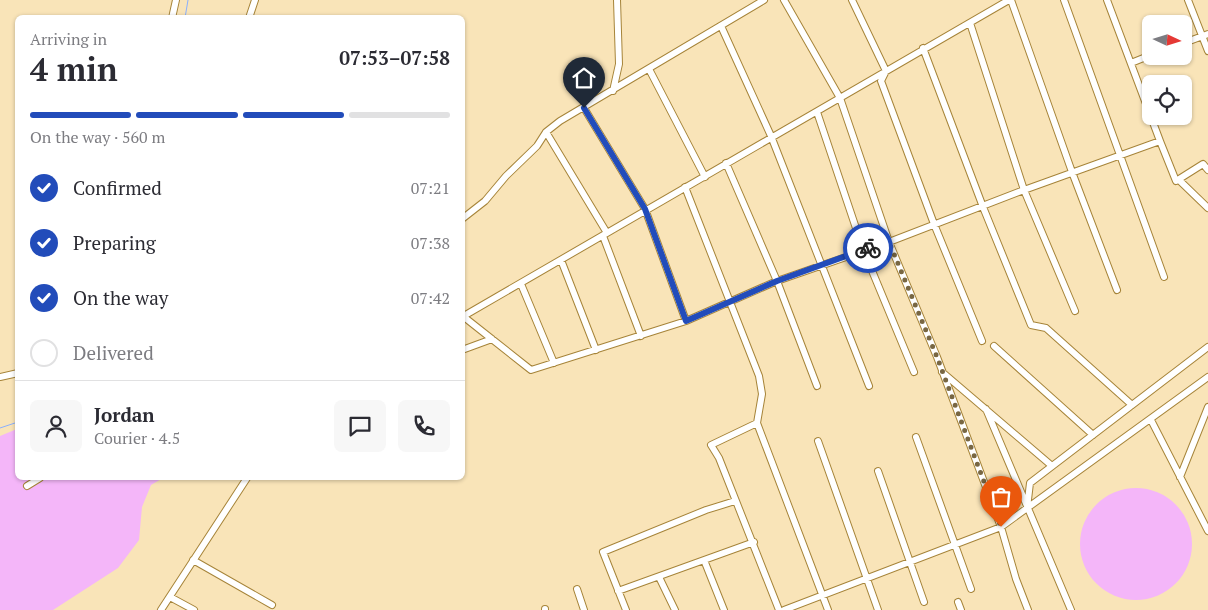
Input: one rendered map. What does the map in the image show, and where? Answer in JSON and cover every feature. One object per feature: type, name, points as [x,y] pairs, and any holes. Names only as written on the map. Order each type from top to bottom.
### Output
[{"type":"street","points":[[173,15],[176,0]]},
{"type":"street","points":[[250,15],[255,0]]},
{"type":"street","points":[[613,91],[619,64],[617,0]]},
{"type":"street","points":[[465,218],[485,201],[506,176],[537,146],[546,132],[560,121],[764,0]]},
{"type":"street","points":[[784,0],[840,98],[889,242],[1001,527],[1028,610]]},
{"type":"street","points":[[852,0],[886,71]]},
{"type":"street","points":[[465,316],[605,235],[645,209],[705,177],[771,136],[817,112],[923,48],[1010,0],[1072,172],[1118,290]]},
{"type":"street","points":[[1064,0],[1164,277]]},
{"type":"street","points":[[1107,0],[1176,181],[1179,180],[1208,208]]},
{"type":"street","points":[[1188,0],[1205,35],[1208,51]]},
{"type":"street","points":[[970,23],[1024,190],[1075,311]]},
{"type":"street","points":[[721,26],[771,136],[869,386]]},
{"type":"street","points":[[1192,40],[1205,35]]},
{"type":"street","points":[[923,48],[983,207],[1031,325],[1046,328],[1132,405]]},
{"type":"street","points":[[1131,63],[1142,59]]},
{"type":"street","points":[[649,69],[705,177]]},
{"type":"street","points":[[886,71],[881,81],[934,224],[982,341]]},
{"type":"street","points":[[584,108],[645,209],[686,321]]},
{"type":"street","points":[[817,112],[863,250],[914,372]]},
{"type":"street","points":[[546,132],[605,235],[641,336]]},
{"type":"street","points":[[465,319],[531,370],[686,321],[777,281],[889,242],[1072,172],[1160,141]]},
{"type":"street","points":[[726,163],[777,281],[817,386]]},
{"type":"street","points":[[1179,180],[1206,165]]},
{"type":"street","points":[[685,187],[759,376],[762,394],[757,423],[828,610]]},
{"type":"street","points":[[562,260],[596,350]]},
{"type":"street","points":[[521,284],[554,363]]},
{"type":"street","points":[[465,349],[492,339]]},
{"type":"street","points":[[994,346],[1093,435]]},
{"type":"street","points":[[1027,508],[1030,483],[1208,347]]},
{"type":"street","points":[[941,371],[1052,466]]},
{"type":"street","points":[[0,378],[15,374]]},
{"type":"street","points":[[784,610],[1001,527],[1151,420],[1208,376]]},
{"type":"street","points":[[1180,477],[1208,407]]},
{"type":"street","points":[[986,409],[1071,610]]},
{"type":"street","points":[[1151,420],[1208,531]]},
{"type":"street","points":[[757,423],[711,445],[719,458],[735,501],[754,542],[779,610]]},
{"type":"street","points":[[916,437],[971,589]]},
{"type":"street","points":[[818,441],[878,610]]},
{"type":"street","points":[[878,471],[924,602]]},
{"type":"street","points":[[27,486],[37,480]]},
{"type":"street","points":[[161,610],[246,480]]},
{"type":"street","points":[[626,610],[602,552],[706,510],[735,501]]},
{"type":"street","points":[[618,591],[754,542]]},
{"type":"street","points":[[193,560],[272,605]]},
{"type":"street","points":[[704,560],[724,610]]},
{"type":"street","points":[[660,577],[675,610]]},
{"type":"street","points":[[577,589],[584,610]]},
{"type":"street","points":[[170,597],[194,610]]},
{"type":"street","points":[[958,602],[961,610]]},
{"type":"shaded area","points":[[15,430],[15,480],[160,480],[151,485],[142,507],[139,540],[118,568],[53,610],[0,610],[0,436]]},
{"type":"shaded area","points":[[1136,488],[1157,492],[1176,504],[1188,523],[1192,544],[1188,565],[1176,584],[1157,596],[1136,600],[1115,596],[1096,584],[1084,565],[1080,544],[1084,523],[1096,504],[1115,492]]},
{"type":"waterway","points":[[186,15],[188,0]]},
{"type":"waterway","points":[[0,428],[15,423]]},
{"type":"way so far","points":[[868,248],[889,242],[937,357],[1001,527]]},
{"type":"route","points":[[584,108],[645,209],[686,321],[777,281],[868,248]]}]
